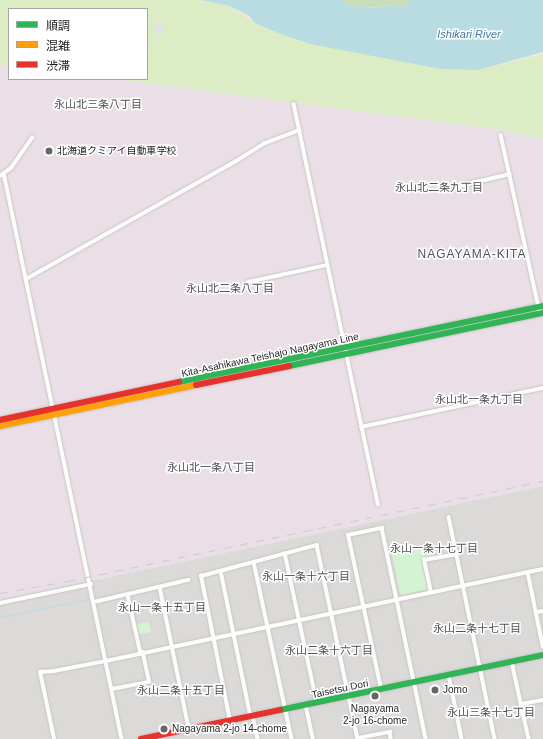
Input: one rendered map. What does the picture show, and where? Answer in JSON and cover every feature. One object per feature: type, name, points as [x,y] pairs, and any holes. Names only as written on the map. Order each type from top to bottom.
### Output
[{"type":"main road","name":"Kita-Asahikawa Teishajo Nagayama Line","points":[[0,426],[55,412],[541,310]]},
{"type":"main road","name":"Kita-Asahikawa Teishajo Nagayama Line","points":[[0,420],[55,412]]},
{"type":"main road","name":"Taisetsu Dori","points":[[141,739],[543,655]]},
{"type":"street","points":[[294,104],[378,504]]},
{"type":"street","points":[[26,279],[233,163],[263,144],[299,130]]},
{"type":"street","points":[[501,135],[541,310]]},
{"type":"street","points":[[32,138],[11,168],[2,174],[55,412],[122,739]]},
{"type":"street","points":[[458,186],[510,174]]},
{"type":"street","points":[[248,282],[327,265]]},
{"type":"street","points":[[361,427],[543,388]]},
{"type":"street","points":[[449,517],[495,739]]},
{"type":"street","points":[[381,689],[348,535],[382,528],[426,739]]},
{"type":"street","points":[[230,721],[201,576],[317,545],[358,738],[390,732],[391,739]]},
{"type":"street","points":[[286,553],[317,703]]},
{"type":"street","points":[[431,593],[424,560],[457,554]]},
{"type":"street","points":[[254,562],[292,739]]},
{"type":"street","points":[[54,739],[40,672],[54,672],[142,654],[543,569]]},
{"type":"street","points":[[221,571],[258,739]]},
{"type":"street","points":[[528,572],[543,646]]},
{"type":"street","points":[[94,602],[188,580]]},
{"type":"street","points":[[0,603],[90,584]]},
{"type":"street","points":[[160,587],[190,729]]},
{"type":"street","points":[[112,689],[149,682],[128,595]]},
{"type":"street","points":[[536,612],[543,610]]},
{"type":"street","points":[[512,662],[528,739]]},
{"type":"street","points":[[449,675],[462,739]]},
{"type":"street","points":[[521,704],[543,700]]},
{"type":"street","points":[[306,705],[313,739]]},
{"type":"shaded area","points":[[163,21],[162,36],[156,33],[155,26],[158,22]]},
{"type":"shaded area","points":[[0,65],[8,66],[8,80],[123,80],[501,130],[543,139],[543,486],[0,600]]},
{"type":"shaded area","points":[[543,486],[543,739],[0,739],[0,600]]},
{"type":"green space","points":[[0,0],[202,0],[230,6],[255,23],[478,70],[543,54],[543,139],[501,130],[123,80],[148,80],[148,8],[8,8],[8,66],[0,65]]},
{"type":"green space","points":[[339,0],[409,0],[410,3],[407,7],[383,5],[383,8],[351,6]]},
{"type":"green space","points":[[432,546],[434,557],[421,559],[427,587],[426,589],[403,595],[400,593],[392,554]]},
{"type":"green space","points":[[149,622],[151,632],[139,634],[137,624]]},
{"type":"water","name":"Ishikari River","points":[[201,0],[339,0],[351,6],[383,8],[382,5],[406,7],[410,3],[409,0],[543,0],[543,52],[478,70],[441,69],[310,44],[255,23],[249,16],[230,6]]},
{"type":"waterway","points":[[0,617],[87,599]]},
{"type":"railway","points":[[0,593],[68,581],[543,481]]},
{"type":"traffic: fast","points":[[179,382],[543,306]]},
{"type":"traffic: fast","points":[[289,366],[543,313]]},
{"type":"traffic: fast","points":[[280,710],[543,655]]},
{"type":"traffic: slow","points":[[0,426],[196,385]]},
{"type":"traffic: jam","points":[[196,385],[289,366]]},
{"type":"traffic: jam","points":[[0,420],[179,382]]},
{"type":"traffic: jam","points":[[141,739],[280,710]]},
{"type":"place","name":"北海道クミアイ自動車学校","points":[[49,151]]},
{"type":"place","name":"Jomo","points":[[435,690]]},
{"type":"place","name":"Nagayama 2-jo 16-chome","points":[[375,696]]},
{"type":"place","name":"Nagayama 2-jo 14-chome","points":[[164,729]]},
{"type":"district","name":"永山北三条八丁目","points":[[98,104]]},
{"type":"district","name":"永山北二条九丁目","points":[[439,187]]},
{"type":"district","name":"NAGAYAMA-KITA","points":[[472,255]]},
{"type":"district","name":"永山北二条八丁目","points":[[230,288]]},
{"type":"district","name":"永山北一条九丁目","points":[[479,399]]},
{"type":"district","name":"永山北一条八丁目","points":[[211,467]]},
{"type":"district","name":"永山一条十七丁目","points":[[434,548]]},
{"type":"district","name":"永山一条十六丁目","points":[[306,576]]},
{"type":"district","name":"永山一条十五丁目","points":[[162,607]]},
{"type":"district","name":"永山二条十七丁目","points":[[477,628]]},
{"type":"district","name":"永山二条十六丁目","points":[[329,650]]},
{"type":"district","name":"永山二条十五丁目","points":[[181,690]]},
{"type":"district","name":"永山三条十七丁目","points":[[491,712]]}]
